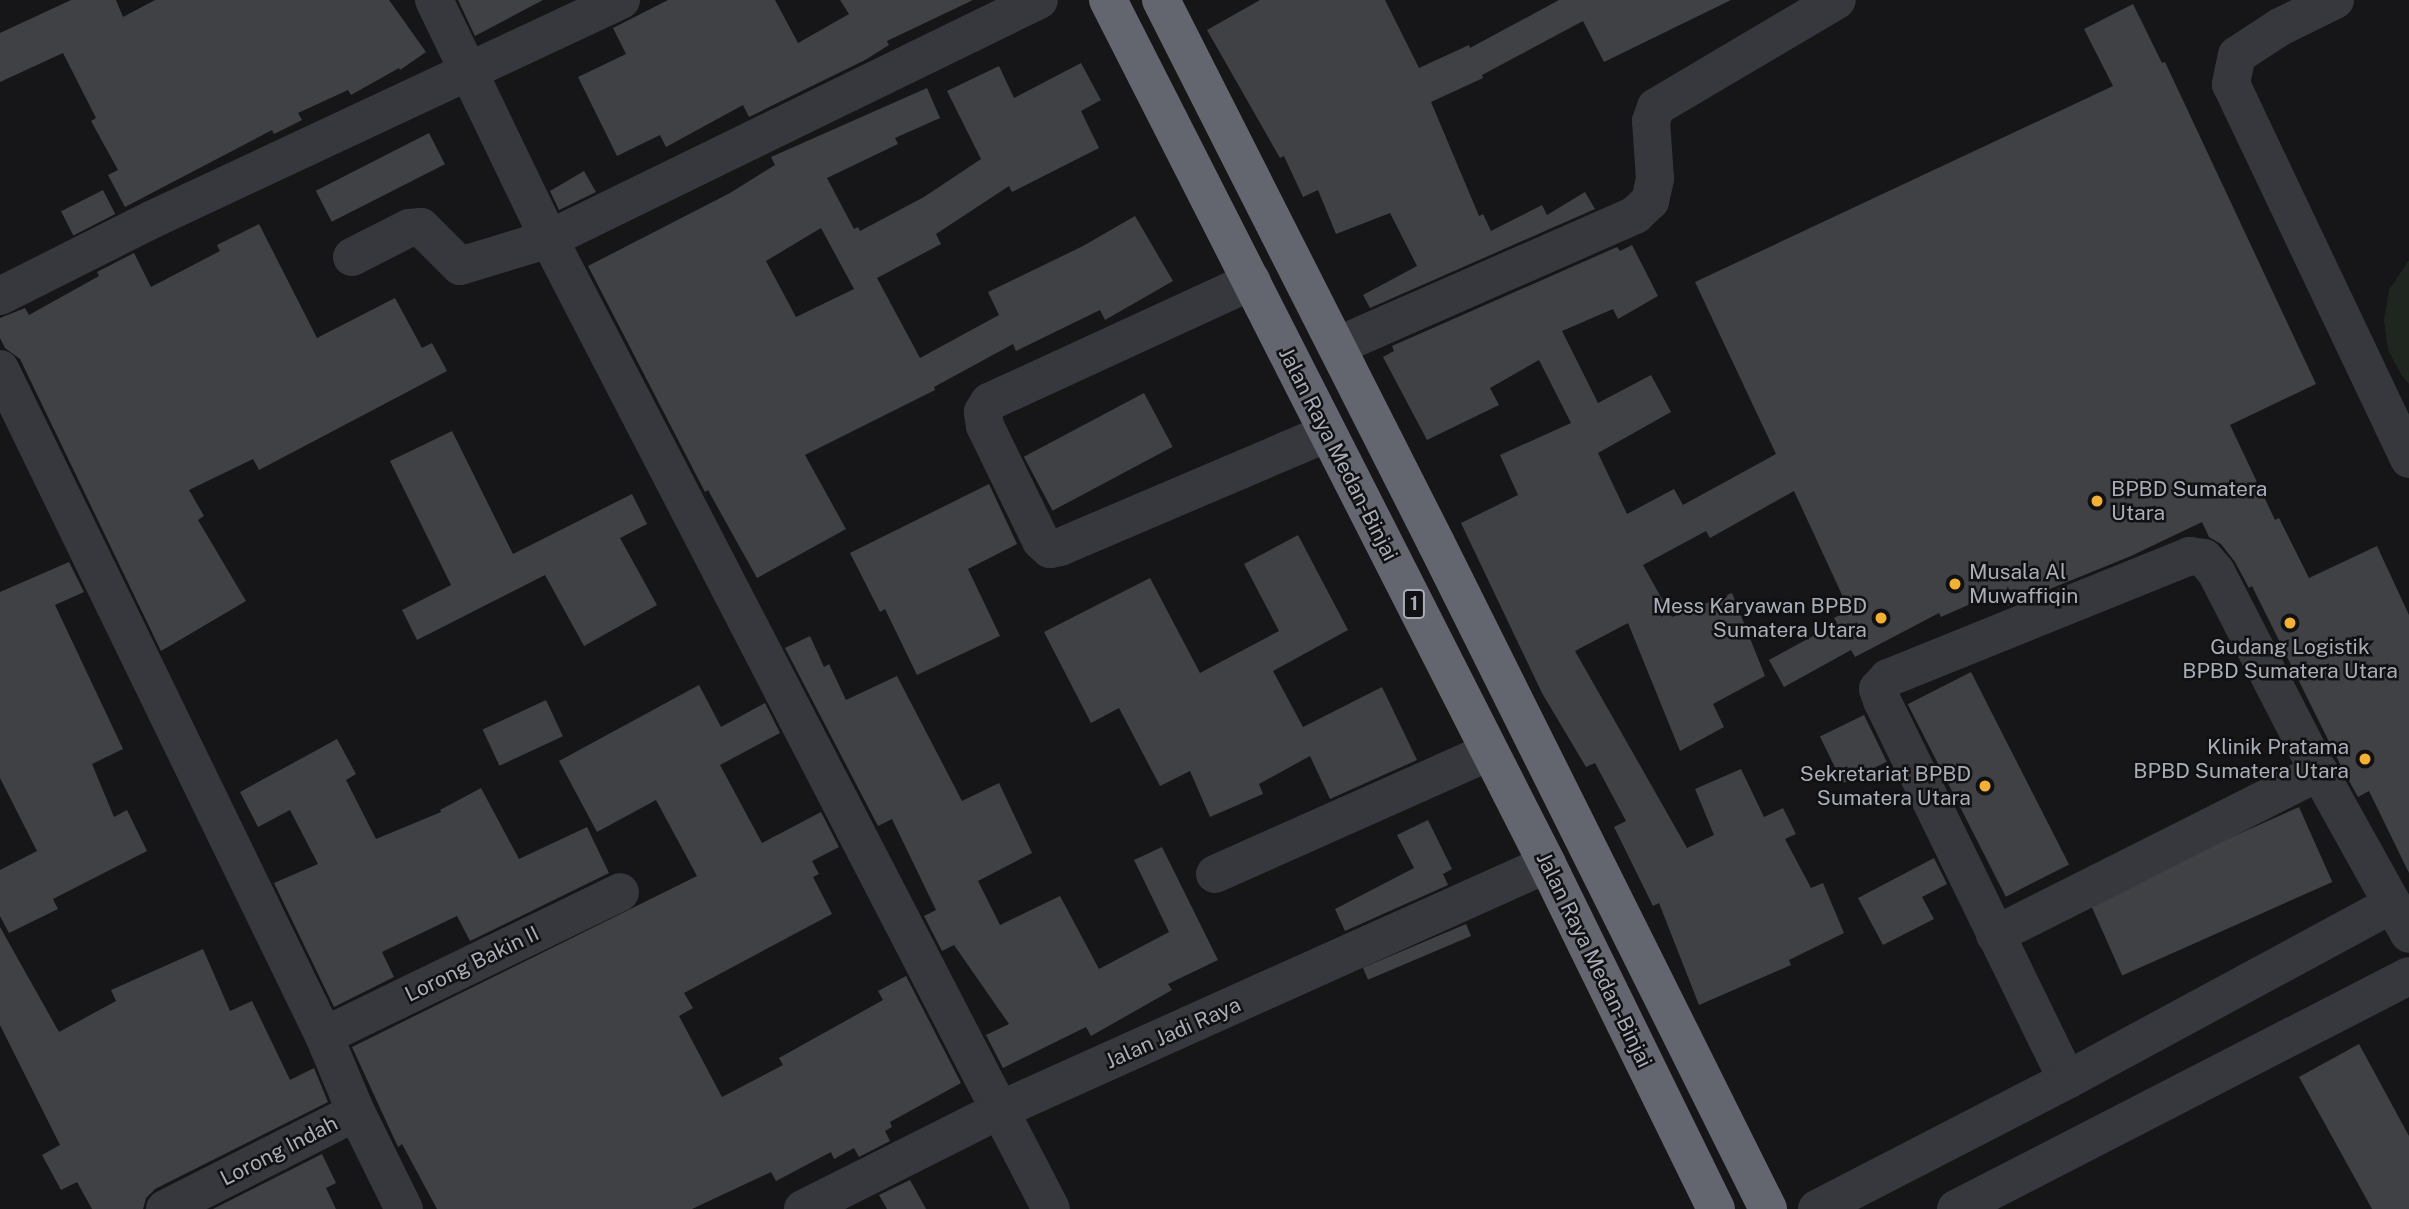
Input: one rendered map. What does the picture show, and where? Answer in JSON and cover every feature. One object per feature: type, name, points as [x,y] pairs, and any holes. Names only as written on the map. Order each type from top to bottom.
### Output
[{"type":"highway","name":"Jalan Raya Medan-Binjai","points":[[1108,0],[1547,864],[1716,1209]]},
{"type":"highway","name":"Jalan Raya Medan-Binjai","points":[[1161,0],[1768,1209]]},
{"type":"street","points":[[434,0],[549,239],[1051,1209]]},
{"type":"street","points":[[0,296],[151,220],[621,0]]},
{"type":"street","points":[[352,257],[409,228],[421,228],[460,266],[549,239],[1039,0]]},
{"type":"street","points":[[1337,346],[1635,215],[1650,201],[1655,179],[1651,121],[1656,107],[1837,0]]},
{"type":"street","points":[[2335,0],[2280,27],[2237,55],[2231,84],[2409,459]]},
{"type":"street","points":[[1252,282],[989,402],[983,412],[985,426],[1041,541],[1050,549],[1060,547],[1327,433]]},
{"type":"street","points":[[0,369],[324,1036],[356,1112],[404,1209]]},
{"type":"street","points":[[1817,1209],[2067,1080],[2401,919],[2319,772],[2216,572],[2204,558],[2190,556],[1888,678],[1878,689],[2067,1080]]},
{"type":"street","points":[[1215,874],[1489,752]]},
{"type":"street","points":[[1995,935],[2319,772]]},
{"type":"street","name":"Jalan Jadi Raya","points":[[803,1209],[1000,1110],[1547,864]]},
{"type":"street","name":"Lorong Bakin II","points":[[324,1036],[621,891]]},
{"type":"street","points":[[1956,1209],[2409,976]]},
{"type":"street","name":"Lorong Indah","points":[[165,1209],[356,1112]]},
{"type":"shaded area","points":[[2409,260],[2409,384],[2388,350],[2384,320],[2389,290]]},
{"type":"building","points":[[71,0],[116,0],[123,17],[155,0],[389,0],[426,52],[400,70],[399,68],[351,95],[348,90],[298,113],[302,120],[274,134],[272,130],[125,207],[108,175],[118,170],[91,121],[96,118],[63,53],[0,82],[0,33]]},
{"type":"building","points":[[458,0],[543,0],[475,36]]},
{"type":"building","points":[[668,0],[775,0],[798,43],[849,14],[840,0],[973,0],[887,41],[889,45],[865,60],[749,117],[743,105],[666,147],[660,135],[617,156],[578,77],[626,54],[613,28]]},
{"type":"building","points":[[1260,0],[1385,0],[1419,68],[1469,45],[1470,48],[1559,0],[1731,0],[1604,62],[1583,21],[1482,75],[1483,78],[1431,102],[1479,216],[1483,214],[1491,231],[1542,205],[1547,215],[1585,192],[1595,209],[1370,308],[1363,295],[1417,266],[1390,213],[1336,234],[1318,190],[1303,197],[1284,156],[1280,158],[1207,30]]},
{"type":"building","points":[[2133,4],[2162,63],[2165,62],[2316,384],[2230,425],[2275,520],[2279,518],[2309,578],[2377,546],[2409,615],[2409,873],[2369,791],[2358,797],[2343,770],[2252,586],[2249,588],[2235,562],[2221,544],[2209,537],[2202,522],[2131,556],[2008,606],[2000,591],[1941,617],[1939,613],[1855,657],[1851,650],[1784,687],[1769,660],[1837,623],[1834,618],[1849,610],[1794,491],[1710,538],[1706,531],[1643,565],[1672,617],[1732,593],[1765,676],[1713,704],[1724,727],[1680,751],[1628,623],[1575,651],[1687,848],[1714,835],[1695,789],[1741,769],[1764,817],[1783,808],[1796,834],[1785,839],[1811,888],[1823,883],[1844,933],[1789,960],[1791,965],[1699,1005],[1659,903],[1653,906],[1614,827],[1626,821],[1595,763],[1586,767],[1542,693],[1461,523],[1518,495],[1500,455],[1571,423],[1539,360],[1490,388],[1499,405],[1427,440],[1383,357],[1394,351],[1392,346],[1617,247],[1620,251],[1632,245],[1658,296],[1618,319],[1613,309],[1562,331],[1598,403],[1651,375],[1671,412],[1598,453],[1627,514],[1674,489],[1683,505],[1776,454],[1695,282],[2113,86],[2084,29]]},
{"type":"building","points":[[1081,63],[1101,100],[1081,111],[1099,148],[1012,192],[1009,186],[936,234],[941,244],[877,278],[920,358],[999,315],[988,292],[1083,246],[1135,216],[1173,281],[1105,320],[1100,310],[1016,351],[1013,344],[934,387],[935,390],[805,455],[846,529],[757,578],[708,490],[705,492],[588,266],[730,193],[775,165],[771,157],[927,88],[940,118],[895,138],[898,144],[827,178],[854,229],[858,227],[860,231],[924,197],[981,159],[947,91],[999,66],[1014,98]],"holes":[[[821,228],[854,289],[796,317],[766,261]]]},
{"type":"building","points":[[429,133],[445,164],[332,222],[316,191]]},
{"type":"building","points":[[584,171],[596,192],[559,210],[550,191]]},
{"type":"building","points":[[103,190],[115,214],[73,235],[61,211]]},
{"type":"building","points":[[259,224],[317,338],[395,298],[422,348],[432,343],[447,371],[259,470],[253,459],[189,490],[204,516],[198,520],[246,601],[161,651],[20,359],[5,348],[0,338],[0,318],[25,308],[29,315],[99,276],[97,272],[134,253],[151,287],[220,251],[217,245]]},
{"type":"building","points":[[1144,393],[1173,447],[1053,511],[1024,457]]},
{"type":"building","points":[[452,431],[513,554],[632,494],[647,524],[620,538],[657,605],[584,646],[545,575],[417,640],[402,610],[451,585],[390,461]]},
{"type":"building","points":[[989,484],[1017,544],[968,569],[1000,636],[917,675],[885,609],[880,612],[850,553]]},
{"type":"building","points":[[1298,535],[1348,630],[1273,671],[1303,727],[1382,687],[1417,760],[1330,799],[1310,756],[1259,784],[1263,794],[1210,817],[1190,771],[1160,786],[1119,708],[1091,723],[1044,632],[1150,578],[1200,673],[1279,631],[1244,564]]},
{"type":"building","points":[[69,562],[84,592],[55,605],[123,749],[92,764],[114,817],[127,810],[147,851],[53,899],[58,909],[9,933],[0,916],[0,870],[37,851],[0,778],[0,592]]},
{"type":"building","points":[[810,636],[824,667],[829,664],[846,700],[897,676],[962,801],[999,783],[1032,853],[978,881],[1000,925],[1060,896],[1099,969],[1169,932],[1134,860],[1162,847],[1218,960],[1168,984],[1172,990],[1091,1036],[1086,1027],[1003,1068],[986,1035],[1009,1024],[954,945],[942,951],[924,916],[936,910],[892,819],[878,826],[785,648]]},
{"type":"building","name":"Sekretariat BPBD Sumatera Utara","points":[[1971,672],[2069,864],[2006,897],[1908,704]]},
{"type":"building","points":[[699,685],[721,727],[765,703],[780,733],[720,765],[762,843],[821,812],[839,847],[812,861],[819,874],[813,877],[832,914],[684,993],[693,1008],[679,1016],[722,1097],[783,1065],[779,1058],[883,1000],[878,991],[906,976],[961,1083],[890,1122],[892,1127],[885,1131],[890,1141],[859,1157],[854,1148],[834,1159],[831,1152],[776,1181],[771,1172],[692,1209],[437,1209],[402,1144],[398,1147],[352,1047],[697,876],[656,800],[597,832],[559,761]]},
{"type":"building","points":[[546,700],[563,736],[499,766],[483,730]]},
{"type":"building","points":[[1864,715],[1887,762],[1843,783],[1820,736]]},
{"type":"building","points":[[337,739],[356,774],[346,780],[376,839],[441,812],[440,810],[481,788],[519,859],[587,827],[609,873],[470,941],[457,916],[382,952],[394,977],[334,1007],[274,883],[318,864],[290,810],[258,827],[240,792]]},
{"type":"building","points":[[2299,807],[2332,882],[2122,975],[2089,901]]},
{"type":"building","points":[[1428,820],[1452,869],[1443,874],[1448,885],[1345,931],[1335,909],[1414,868],[1397,835]]},
{"type":"building","points":[[1934,858],[1947,884],[1922,897],[1934,919],[1883,945],[1858,898]]},
{"type":"building","points":[[1466,924],[1471,936],[1368,980],[1363,968]]},
{"type":"building","points":[[0,927],[59,1032],[116,1001],[111,990],[203,949],[230,1011],[252,1001],[290,1080],[314,1068],[328,1102],[155,1189],[146,1198],[143,1209],[92,1209],[77,1182],[61,1190],[42,1155],[60,1145],[0,1025]]},
{"type":"building","points":[[2359,1044],[2409,1136],[2409,1209],[2372,1209],[2299,1077]]},
{"type":"building","points":[[322,1154],[336,1183],[326,1188],[336,1209],[213,1209]]},
{"type":"building","points":[[910,1180],[926,1209],[887,1209],[879,1195]]},
{"type":"place","name":"BPBD Sumatera Utara","points":[[2097,501]]},
{"type":"place","name":"Musala Al Muwaffiqin","points":[[1955,584]]},
{"type":"place","name":"Mess Karyawan BPBD Sumatera Utara","points":[[1881,618]]},
{"type":"place","name":"Gudang Logistik BPBD Sumatera Utara","points":[[2290,623]]},
{"type":"place","name":"Klinik Pratama BPBD Sumatera Utara","points":[[2365,759]]},
{"type":"place","name":"Sekretariat BPBD Sumatera Utara","points":[[1985,786]]}]
